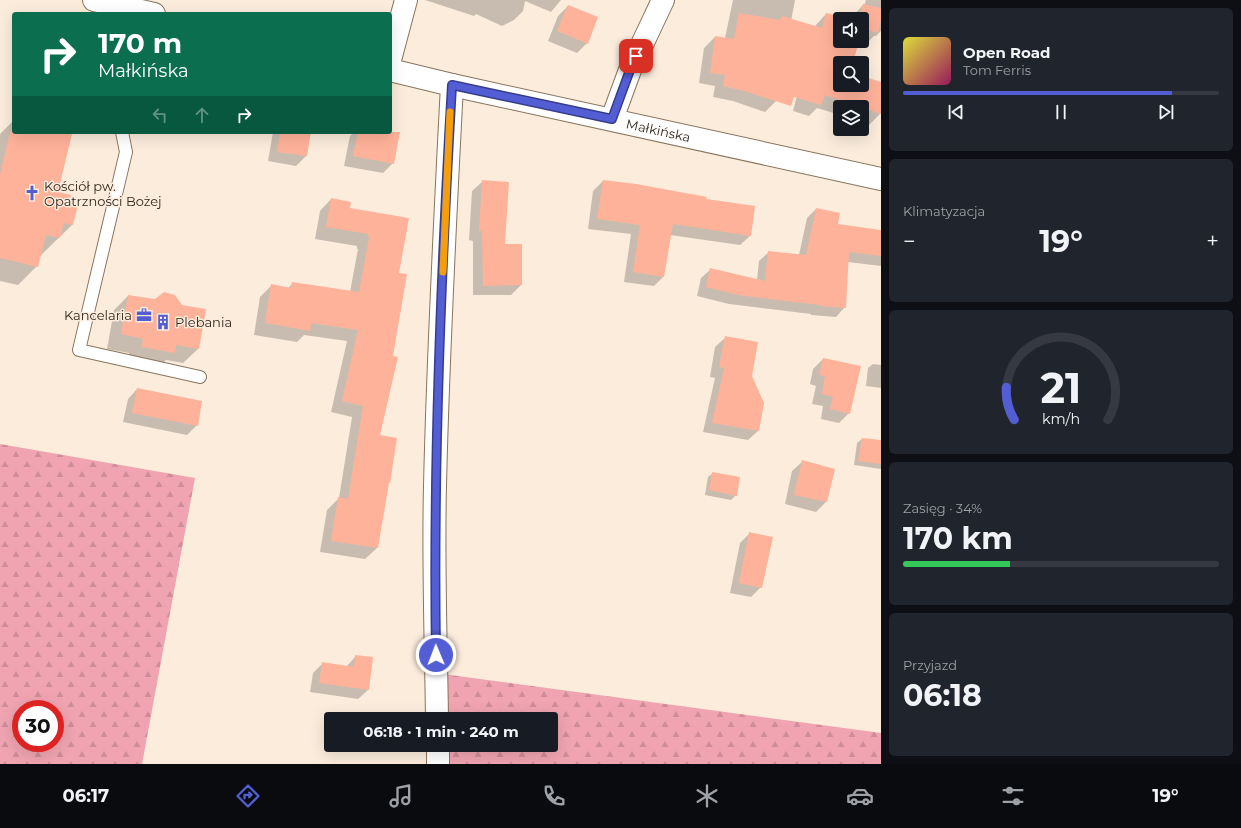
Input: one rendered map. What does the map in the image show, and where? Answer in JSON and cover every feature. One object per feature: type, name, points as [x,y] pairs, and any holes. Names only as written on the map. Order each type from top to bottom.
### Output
[{"type":"street","points":[[94,0],[147,12]]},
{"type":"street","points":[[392,52],[406,0]]},
{"type":"street","points":[[612,119],[630,70],[663,0]]},
{"type":"street","name":"Małkińska","points":[[392,70],[881,179]]},
{"type":"street","points":[[437,712],[435,487],[452,85]]},
{"type":"street","points":[[438,752],[438,764]]},
{"type":"lane","points":[[122,134],[126,152],[79,350],[200,377]]},
{"type":"green space","points":[[0,444],[195,478],[142,764],[0,764]]},
{"type":"green space","points":[[443,674],[881,733],[881,764],[448,764],[447,752],[558,752],[558,712],[445,712]]},
{"type":"building","points":[[863,4],[881,8],[881,20],[878,33],[869,31],[869,12],[861,12]]},
{"type":"building","points":[[568,5],[598,17],[588,44],[557,31]]},
{"type":"building","points":[[739,13],[780,20],[782,16],[822,28],[826,13],[833,15],[833,48],[857,48],[855,56],[833,56],[833,92],[869,92],[869,78],[881,82],[881,114],[869,110],[869,100],[840,100],[825,95],[821,105],[794,97],[791,106],[723,86],[725,75],[710,73],[715,36],[734,39]]},
{"type":"building","name":"Kościół pw. Opatrzności Bożej","points":[[10,132],[12,132],[12,134],[72,134],[58,192],[71,195],[69,203],[78,205],[73,225],[64,223],[60,238],[46,235],[38,267],[0,258],[0,175]]},
{"type":"building","points":[[392,132],[400,132],[394,164],[353,156],[358,134],[392,134]]},
{"type":"building","points":[[280,134],[311,134],[307,156],[277,152]]},
{"type":"building","points":[[482,180],[509,182],[505,244],[522,244],[522,285],[483,286],[482,231],[479,231]]},
{"type":"building","points":[[603,180],[636,184],[707,197],[706,199],[755,206],[751,236],[673,224],[664,277],[633,272],[640,225],[597,219]]},
{"type":"building","points":[[331,198],[351,202],[350,208],[409,218],[399,273],[407,274],[393,356],[398,357],[380,435],[397,438],[378,548],[331,541],[338,497],[348,499],[363,406],[342,401],[358,330],[311,323],[310,331],[265,323],[271,284],[291,288],[292,282],[359,292],[369,238],[368,234],[326,227]]},
{"type":"building","points":[[816,208],[840,213],[838,224],[881,230],[881,256],[849,252],[846,308],[819,306],[738,295],[706,287],[710,268],[765,281],[768,251],[806,255]]},
{"type":"building","name":"Plebania","points":[[164,292],[175,295],[182,305],[206,309],[199,349],[176,345],[175,353],[142,347],[143,339],[121,334],[128,295],[155,299]]},
{"type":"building","points":[[725,336],[758,342],[752,376],[764,403],[759,431],[712,423],[724,368],[719,367]]},
{"type":"building","points":[[823,358],[861,366],[850,414],[830,409],[833,397],[822,394],[825,376],[819,375]]},
{"type":"building","points":[[137,388],[202,401],[198,426],[132,413]]},
{"type":"building","points":[[862,438],[881,440],[881,464],[858,461]]},
{"type":"building","points":[[802,460],[835,469],[827,502],[794,495]]},
{"type":"building","points":[[712,472],[740,477],[737,496],[709,490]]},
{"type":"building","points":[[749,532],[773,537],[762,588],[739,583]]},
{"type":"building","points":[[355,655],[373,657],[369,690],[319,683],[322,662],[354,667]]},
{"type":"slow traffic","points":[[443,272],[450,112]]},
{"type":"place","name":"Kościół pw. Opatrzności Bożej","points":[[32,193]]},
{"type":"place","name":"Kancelaria","points":[[144,315]]},
{"type":"place","name":"Plebania","points":[[163,322]]},
{"type":"route","points":[[436,655],[435,487],[452,85],[612,119],[636,56]]}]
